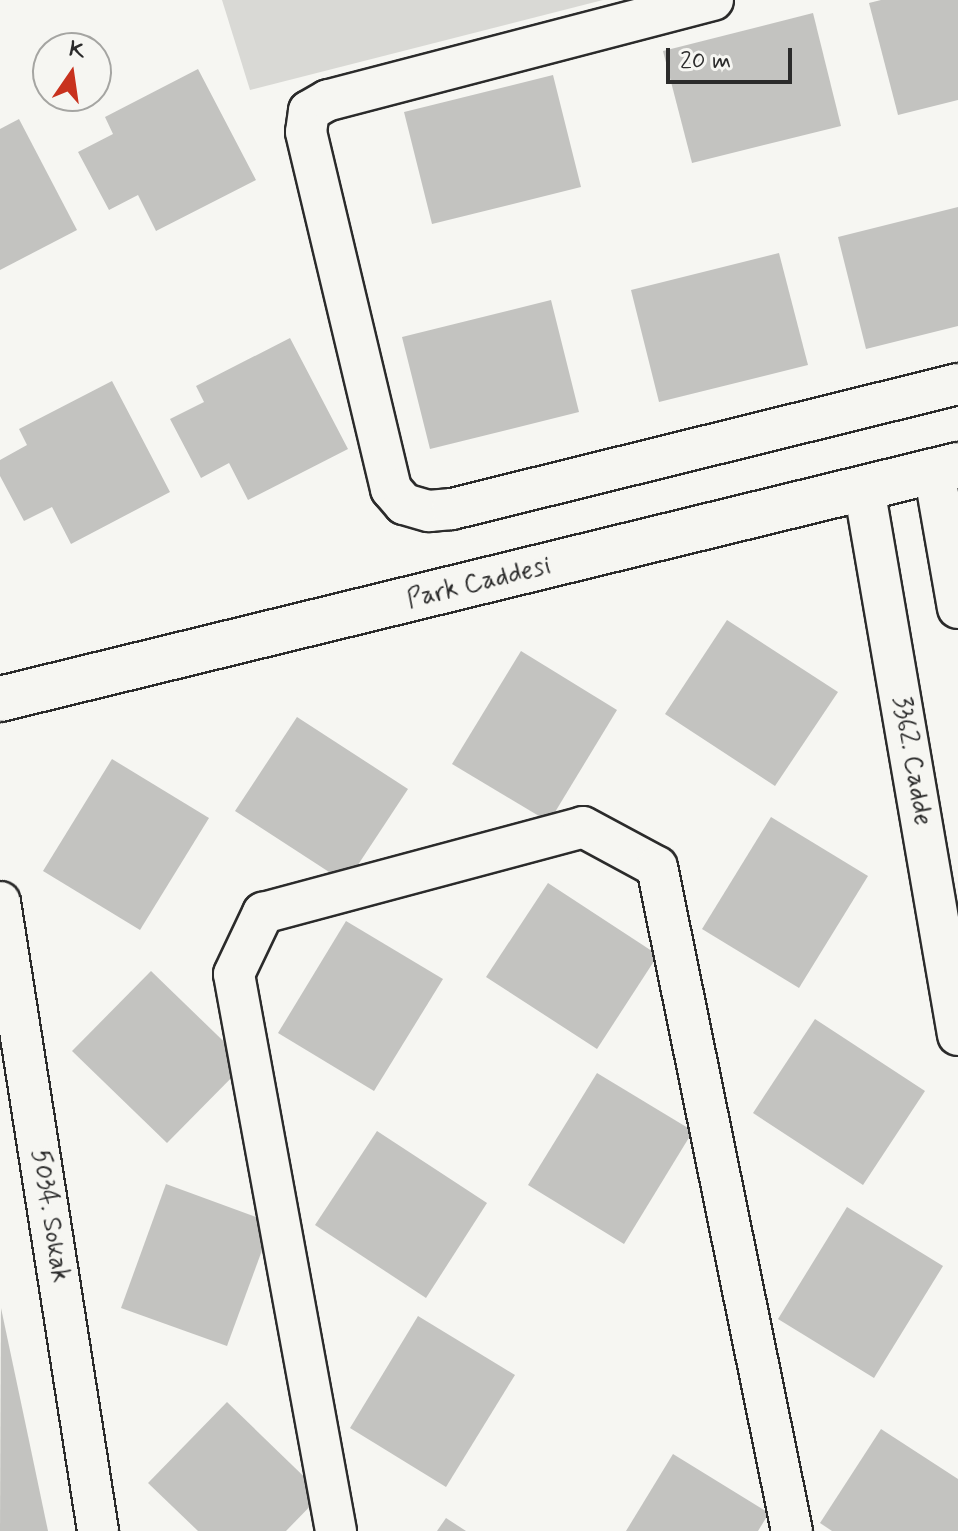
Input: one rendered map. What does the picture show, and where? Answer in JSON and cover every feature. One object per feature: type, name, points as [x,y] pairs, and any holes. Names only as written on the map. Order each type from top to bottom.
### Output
[{"type":"street","points":[[713,0],[328,100],[309,111],[306,132],[391,489],[404,504],[429,511],[452,509],[958,384]]},
{"type":"street","points":[[946,468],[958,608]]},
{"type":"street","name":"Park Caddesi","points":[[0,699],[946,468]]},
{"type":"street","name":"3362. Cadde","points":[[864,488],[958,1035]]},
{"type":"street","points":[[336,1531],[234,974],[263,913],[583,827],[657,867],[792,1531]]},
{"type":"street","name":"5034. Sokak","points":[[0,902],[98,1531]]},
{"type":"shaded area","points":[[222,0],[603,0],[250,90]]},
{"type":"building","points":[[881,0],[958,0],[958,100],[898,115],[869,3]]},
{"type":"building","points":[[813,13],[841,126],[692,163],[663,51]]},
{"type":"building","points":[[198,69],[256,180],[156,231],[138,195],[109,210],[78,152],[113,134],[105,117]]},
{"type":"building","points":[[553,75],[581,187],[432,224],[404,112]]},
{"type":"building","points":[[19,119],[77,230],[0,270],[0,129]]},
{"type":"building","points":[[958,207],[958,326],[866,349],[838,237]]},
{"type":"building","points":[[779,253],[808,365],[659,402],[631,290]]},
{"type":"building","points":[[551,300],[579,412],[430,449],[402,337]]},
{"type":"building","points":[[290,338],[348,449],[248,500],[229,463],[201,478],[170,419],[204,402],[196,386]]},
{"type":"building","points":[[112,381],[170,492],[71,544],[52,507],[24,521],[0,476],[0,460],[27,445],[19,429]]},
{"type":"building","points":[[727,620],[838,692],[775,786],[665,714]]},
{"type":"building","points":[[521,651],[617,710],[549,822],[452,764]]},
{"type":"building","points":[[297,717],[408,789],[346,883],[235,811]]},
{"type":"building","points":[[112,759],[209,818],[140,930],[43,871]]},
{"type":"building","points":[[771,817],[868,876],[799,988],[702,929]]},
{"type":"building","points":[[548,883],[658,955],[597,1049],[486,977]]},
{"type":"building","points":[[346,921],[443,979],[374,1091],[278,1033]]},
{"type":"building","points":[[151,971],[246,1063],[167,1143],[72,1051]]},
{"type":"building","points":[[815,1019],[925,1091],[863,1185],[753,1113]]},
{"type":"building","points":[[597,1073],[693,1131],[624,1244],[528,1185]]},
{"type":"building","points":[[377,1131],[487,1203],[426,1298],[315,1225]]},
{"type":"building","points":[[166,1184],[272,1223],[227,1346],[121,1308]]},
{"type":"building","points":[[847,1207],[943,1266],[874,1378],[778,1319]]},
{"type":"building","points":[[1,1308],[27,1431],[48,1531],[0,1531]]},
{"type":"building","points":[[418,1316],[515,1375],[446,1487],[350,1428]]},
{"type":"building","points":[[227,1402],[322,1494],[286,1531],[198,1531],[148,1483]]},
{"type":"building","points":[[881,1429],[958,1479],[958,1531],[832,1531],[820,1523]]},
{"type":"building","points":[[673,1454],[769,1513],[758,1531],[626,1531]]},
{"type":"building","points":[[446,1518],[466,1531],[437,1531]]}]
